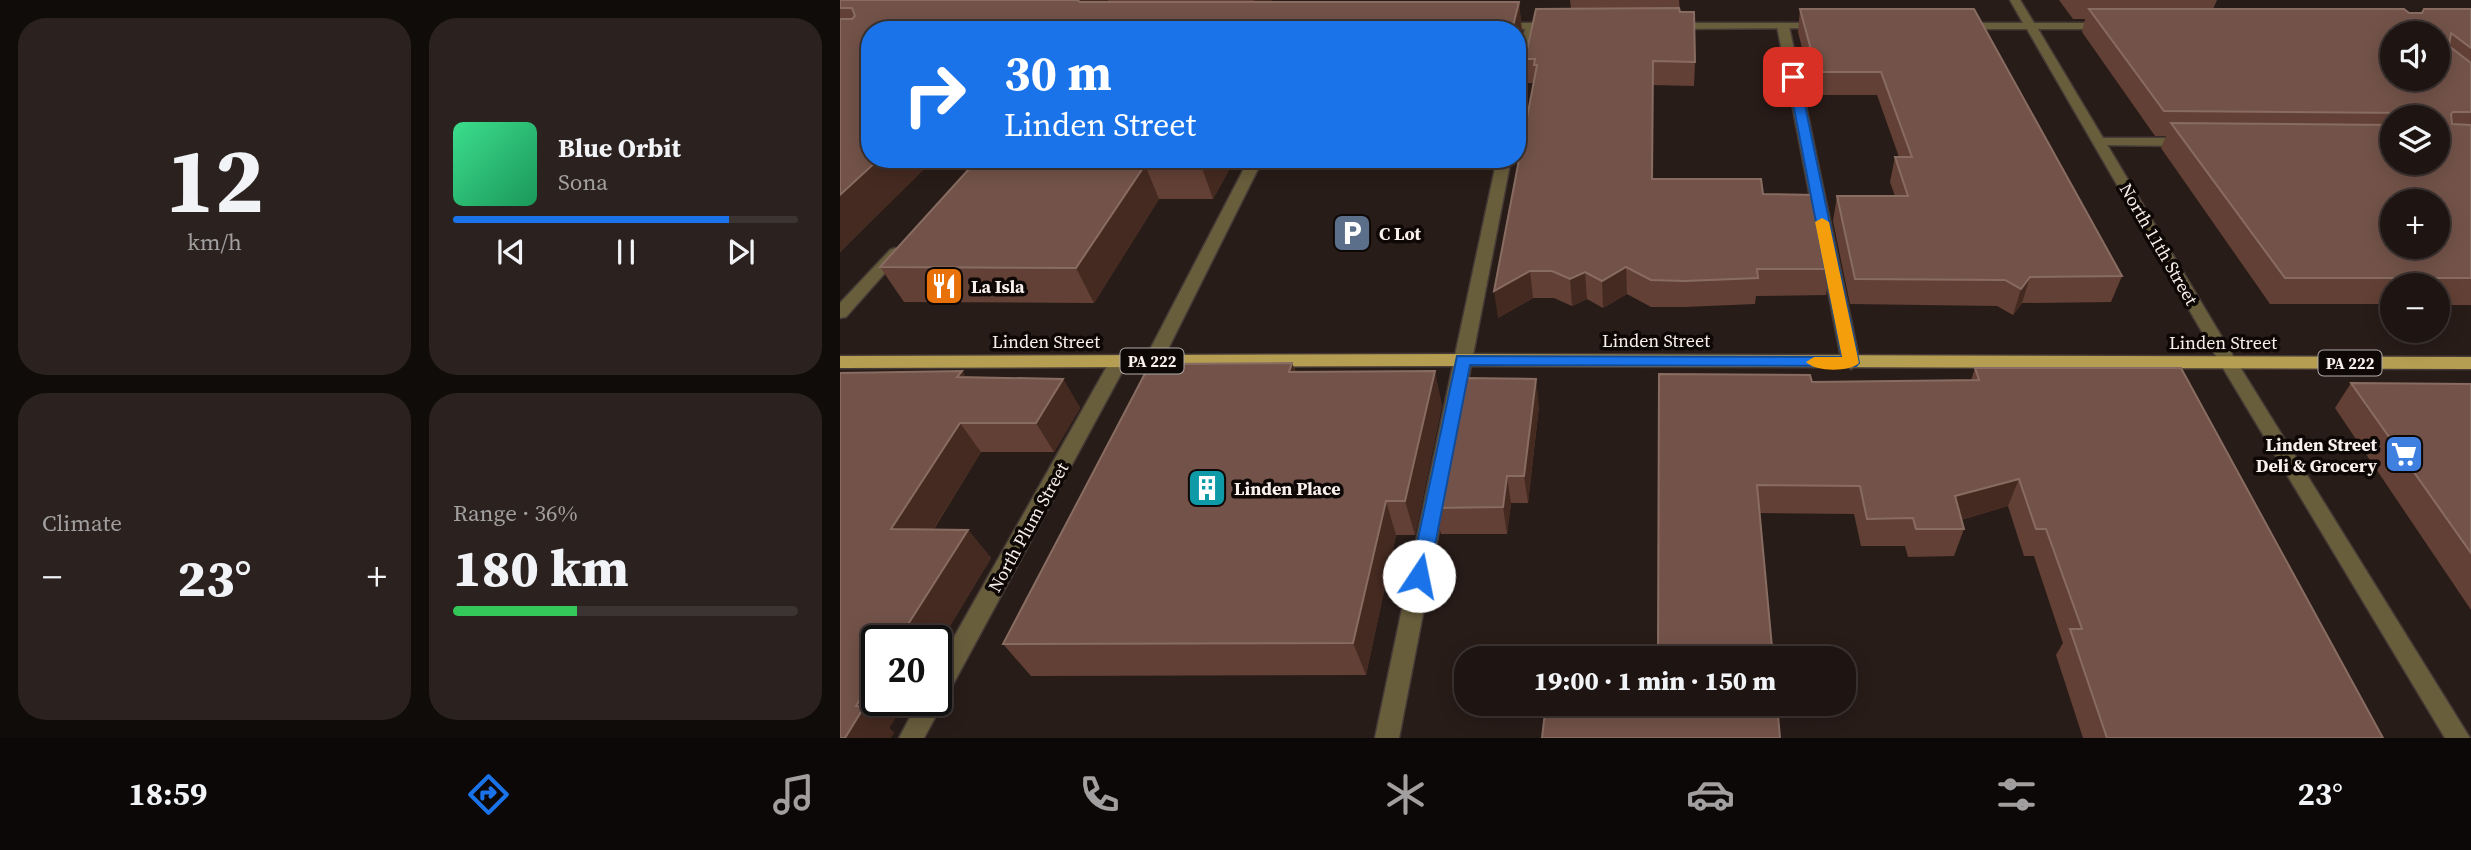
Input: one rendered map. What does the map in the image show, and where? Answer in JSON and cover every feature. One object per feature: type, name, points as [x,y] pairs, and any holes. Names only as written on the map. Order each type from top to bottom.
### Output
[{"type":"main road","name":"Linden Street","points":[[840,362],[1463,360],[2471,363]]},
{"type":"street","name":"North 11th Street","points":[[2015,0],[2229,363],[2458,738]]},
{"type":"street","points":[[1526,26],[1570,26]]},
{"type":"street","points":[[1526,50],[1531,26]]},
{"type":"street","points":[[1663,26],[1838,26]]},
{"type":"street","points":[[1783,26],[1851,363]]},
{"type":"street","points":[[1947,26],[2122,26]]},
{"type":"street","points":[[2100,142],[2197,142]]},
{"type":"street","points":[[1153,361],[1251,168]]},
{"type":"street","points":[[1387,738],[1502,168]]},
{"type":"street","points":[[840,313],[905,241]]},
{"type":"street","name":"North Plum Street","points":[[952,663],[1119,361]]},
{"type":"street","points":[[911,738],[923,716]]},
{"type":"building","points":[[840,0],[1519,2],[1514,21],[861,21],[861,168],[869,168],[840,195],[840,19],[852,19],[855,16],[852,8],[840,8]]},
{"type":"building","points":[[1679,8],[1680,12],[1694,12],[1695,62],[1653,61],[1652,179],[1761,179],[1763,194],[1815,195],[1830,269],[1757,269],[1758,278],[1685,281],[1651,280],[1626,267],[1602,281],[1585,272],[1570,279],[1552,271],[1530,271],[1494,291],[1517,168],[1526,168],[1526,123],[1537,65],[1534,65],[1535,59],[1526,59],[1526,54],[1536,9]]},
{"type":"building","points":[[1800,9],[1974,9],[2122,276],[2030,277],[2021,289],[2005,280],[1855,279],[1837,196],[1908,196],[1895,157],[1912,157],[1881,72],[1817,72]]},
{"type":"building","points":[[2089,9],[2404,9],[2409,13],[2422,13],[2424,9],[2471,9],[2471,48],[2451,33],[2450,40],[2450,21],[2380,21],[2380,91],[2450,91],[2450,47],[2471,63],[2471,112],[2451,114],[2452,124],[2471,125],[2471,278],[2450,278],[2450,273],[2380,273],[2380,278],[2285,278],[2171,123],[2380,125],[2380,175],[2450,175],[2450,105],[2380,105],[2380,113],[2164,111]]},
{"type":"building","points":[[970,168],[1143,168],[1076,268],[880,267]]},
{"type":"building","points":[[1292,363],[1289,372],[1435,371],[1405,501],[1386,501],[1353,643],[1003,644],[1150,364]]},
{"type":"building","points":[[1975,368],[2181,368],[2383,738],[2107,738],[2070,629],[2082,629],[2046,529],[2036,529],[2019,479],[1955,496],[1964,529],[1916,529],[1913,518],[1867,519],[1860,486],[1757,485],[1772,646],[1658,646],[1659,374],[1810,375],[1812,382],[1979,380]]},
{"type":"building","points":[[962,371],[957,377],[1063,379],[1036,423],[960,423],[891,529],[968,530],[908,625],[861,625],[861,698],[856,706],[861,707],[861,712],[845,738],[840,738],[840,373]]},
{"type":"building","points":[[1461,378],[1536,379],[1524,476],[1507,476],[1503,507],[1434,508]]},
{"type":"building","points":[[2351,383],[2471,384],[2471,553]]},
{"type":"building","points":[[1545,716],[1778,716],[1780,738],[1542,738]]},
{"type":"slow traffic","points":[[1814,362],[1851,363],[1822,222]]},
{"type":"place","name":"C Lot","points":[[1352,233]]},
{"type":"place","name":"La Isla","points":[[944,286]]},
{"type":"place","name":"Linden Street Deli & Grocery","points":[[2404,454]]},
{"type":"place","name":"Linden Place","points":[[1207,488]]},
{"type":"route","points":[[1419,576],[1463,360],[1851,363],[1793,77]]}]
